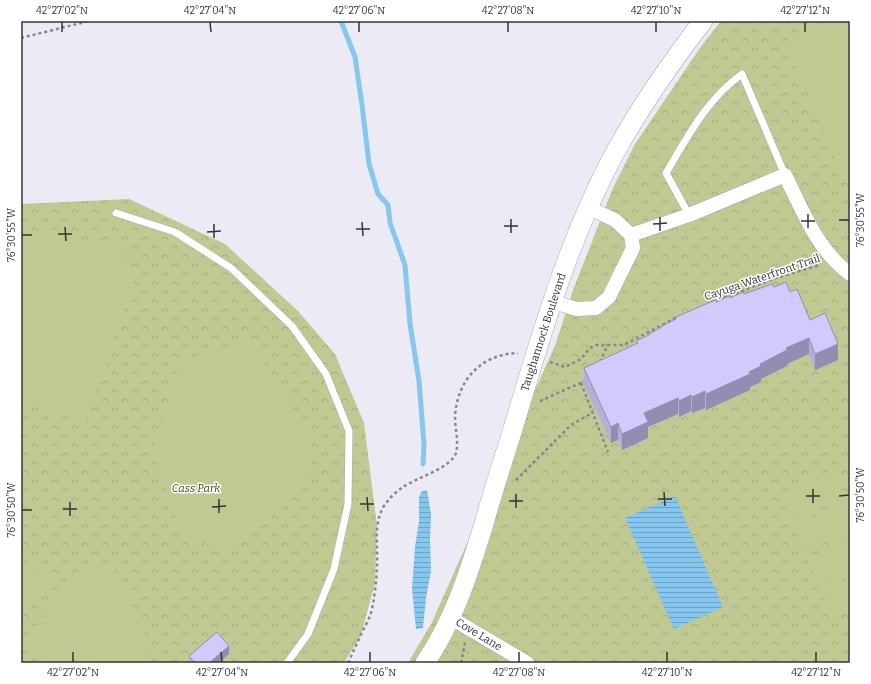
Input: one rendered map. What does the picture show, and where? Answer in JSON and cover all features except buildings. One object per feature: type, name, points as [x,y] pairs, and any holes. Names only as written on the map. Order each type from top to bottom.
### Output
[{"type":"main road","name":"Taughannock Boulevard","points":[[425,663],[440,640],[451,618],[468,574],[534,358],[566,263],[589,208],[618,147],[642,106],[703,21]]},
{"type":"street","points":[[631,235],[689,215],[785,175],[815,236],[834,261],[850,274]]},
{"type":"street","points":[[553,302],[577,309],[596,308],[610,297],[633,248],[631,235],[615,220],[589,208]]},
{"type":"street","name":"Cove Lane","points":[[451,618],[527,663]]},
{"type":"lane","points":[[689,215],[666,173],[703,112],[730,82],[742,74],[785,175]]},
{"type":"lane","points":[[116,213],[175,232],[232,268],[292,326],[326,374],[349,431],[348,504],[334,569],[308,634],[287,663]]},
{"type":"path","points":[[21,38],[89,21]]},
{"type":"path","name":"Cayuga Waterfront Trail","points":[[711,302],[773,279],[834,261]]},
{"type":"path","points":[[552,362],[566,367],[581,359],[590,348],[596,345],[621,345],[628,343],[668,321],[683,315]]},
{"type":"path","points":[[599,364],[608,344]]},
{"type":"path","points":[[348,663],[371,614],[377,567],[377,526],[384,507],[391,497],[404,486],[450,462],[456,454],[456,402],[470,374],[484,362],[493,357],[506,353],[521,353]]},
{"type":"path","points":[[540,401],[593,378]]},
{"type":"path","points":[[581,383],[608,452]]},
{"type":"path","points":[[516,480],[571,425],[592,413]]},
{"type":"path","points":[[461,663],[466,638]]},
{"type":"green space","points":[[721,21],[850,21],[850,663],[408,663],[432,622],[556,343],[573,290],[613,188],[635,144],[702,45]]},
{"type":"green space","points":[[833,21],[850,21],[850,183],[847,184],[785,42]]},
{"type":"green space","name":"Cass Park","points":[[129,199],[225,244],[298,311],[335,354],[364,423],[377,526],[375,583],[361,635],[344,663],[21,663],[21,204]]},
{"type":"green space","points":[[21,231],[123,246],[135,278],[85,422],[21,401]]},
{"type":"green space","points":[[250,340],[311,437],[307,477],[229,552],[182,535],[153,451],[181,361]]},
{"type":"green space","points":[[834,471],[845,497],[791,520],[781,494]]},
{"type":"green space","points":[[848,503],[850,508],[850,532],[805,551],[795,525]]},
{"type":"green space","points":[[850,541],[850,571],[819,584],[808,558]]},
{"type":"green space","points":[[21,558],[50,581],[21,618]]},
{"type":"green space","points":[[114,567],[152,648],[138,663],[41,663],[29,638],[72,573]]},
{"type":"green space","points":[[850,578],[850,609],[832,616],[822,590]]},
{"type":"water","points":[[427,490],[431,514],[431,571],[423,628],[416,629],[412,589],[415,547],[419,521],[419,497],[422,491]]},
{"type":"water","points":[[675,496],[723,607],[674,629],[625,518]]},
{"type":"waterway","points":[[341,21],[355,57],[369,164],[378,194],[388,205],[390,223],[405,265],[410,324],[419,381],[424,444],[423,464]]}]
